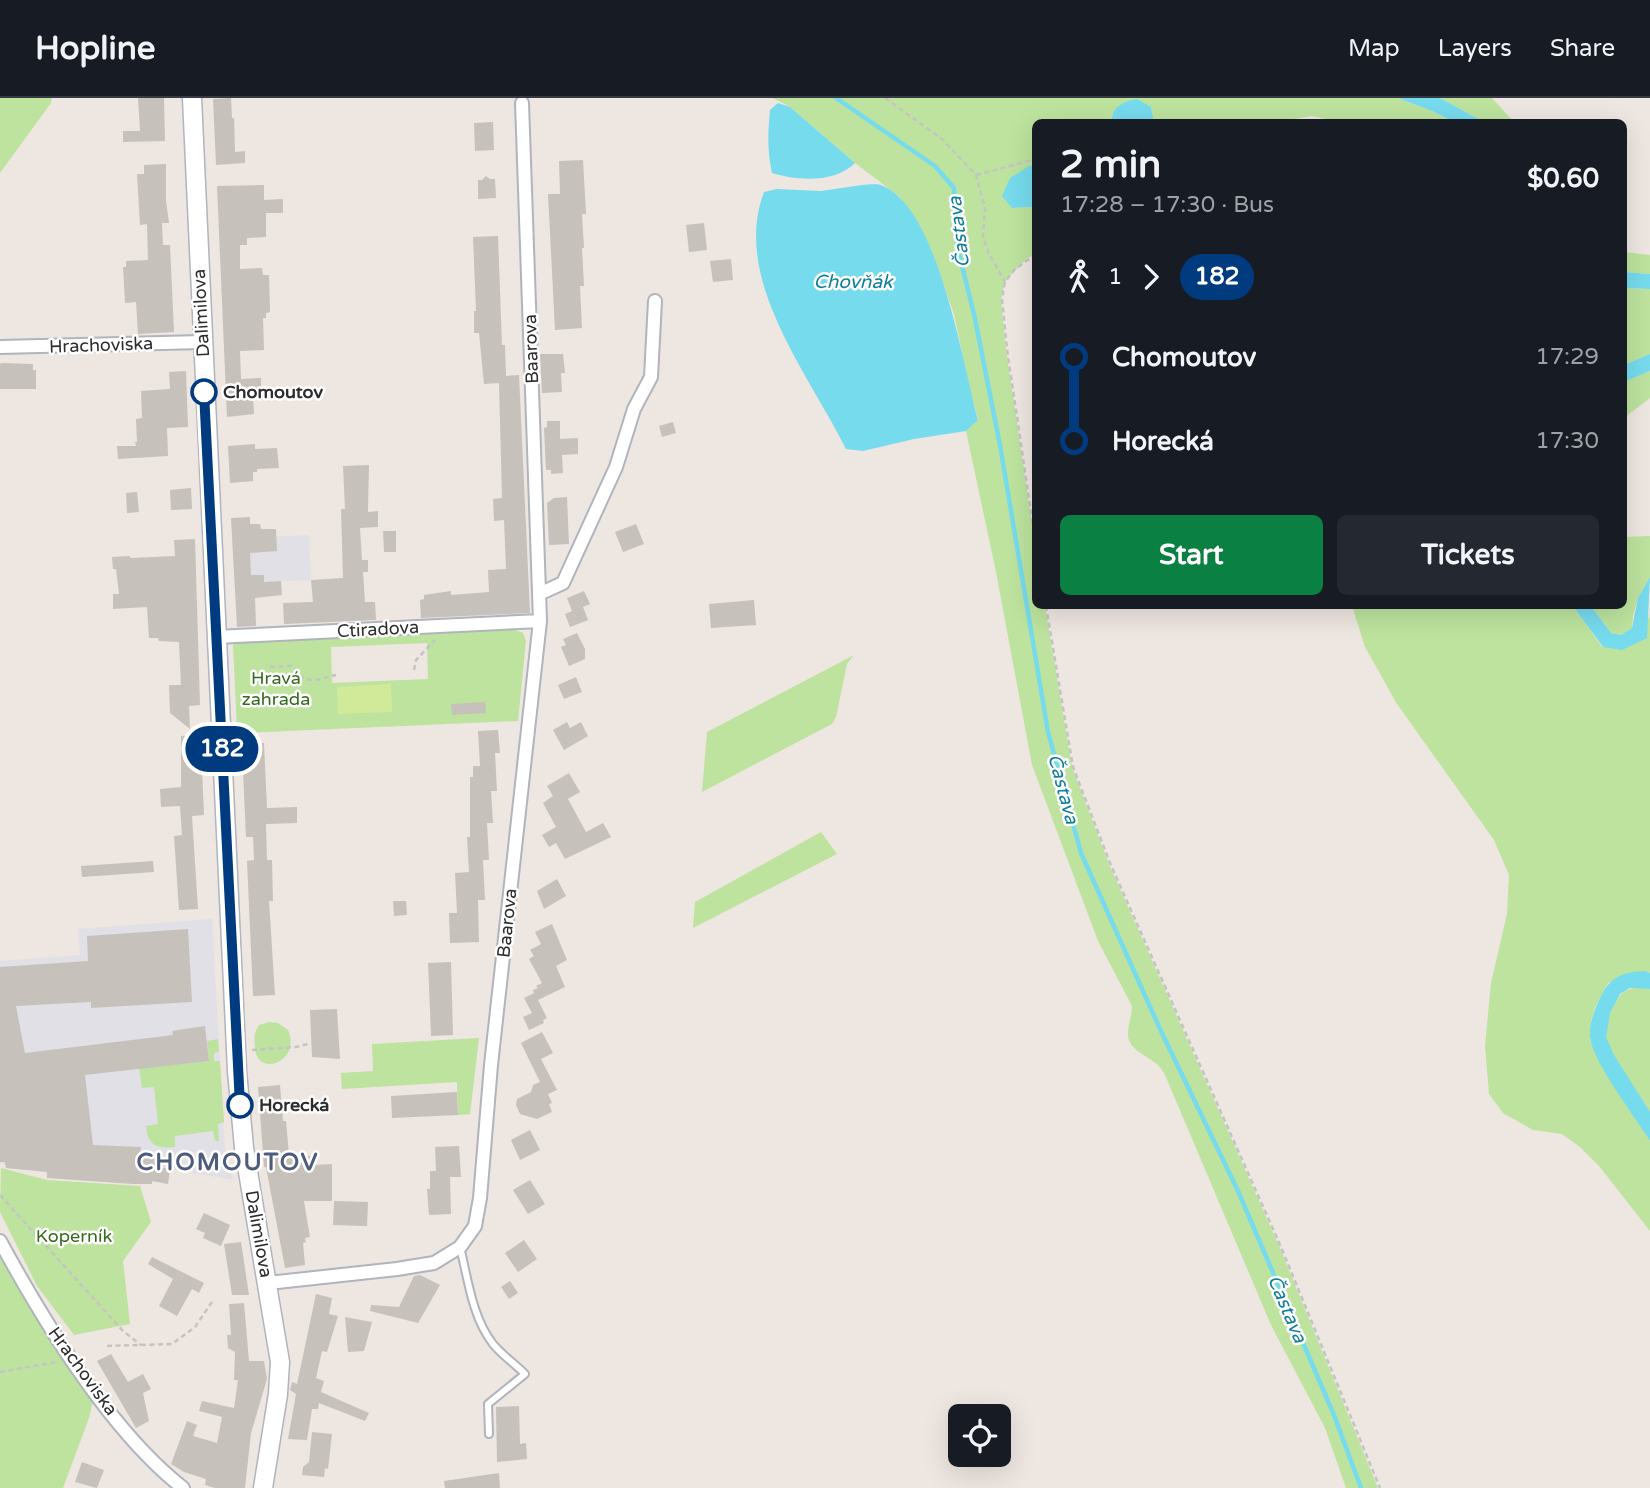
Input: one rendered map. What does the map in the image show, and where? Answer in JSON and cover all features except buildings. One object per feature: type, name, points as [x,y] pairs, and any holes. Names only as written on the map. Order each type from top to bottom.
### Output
[{"type":"main road","name":"Dalimilova","points":[[192,98],[236,1051],[244,1148],[277,1338],[279,1376],[263,1488]]},
{"type":"street","name":"Baarova","points":[[460,1247],[475,1226],[480,1198],[491,1065],[540,621],[522,103]]},
{"type":"street","points":[[539,594],[563,583],[616,467],[634,409],[651,377],[655,301]]},
{"type":"street","name":"Hrachoviska","points":[[0,347],[202,342]]},
{"type":"street","name":"Ctiradova","points":[[216,637],[540,621]]},
{"type":"street","name":"Hrachoviska","points":[[0,1241],[30,1296],[107,1406],[142,1448],[183,1488]]},
{"type":"street","points":[[268,1283],[434,1263],[460,1247]]},
{"type":"lane","points":[[460,1247],[481,1322],[494,1344],[525,1374],[488,1404],[489,1434]]},
{"type":"path","points":[[886,98],[942,139],[976,175],[985,209],[983,237],[1005,282]]},
{"type":"path","points":[[976,175],[1032,160]]},
{"type":"path","points":[[1032,257],[1014,270],[1005,282],[1002,299],[1032,519]]},
{"type":"path","points":[[1047,609],[1073,767],[1110,863],[1281,1247],[1380,1488]]},
{"type":"path","points":[[414,670],[416,660],[445,626]]},
{"type":"path","points":[[270,667],[293,666],[300,678],[309,681],[336,675]]},
{"type":"path","points":[[236,1051],[296,1047],[311,1043]]},
{"type":"path","points":[[0,1195],[123,1331],[141,1345]]},
{"type":"path","points":[[107,1346],[172,1344],[195,1328],[214,1299]]},
{"type":"path","points":[[0,1372],[74,1360]]},
{"type":"shaded area","points":[[309,535],[311,580],[235,583],[232,539]]},
{"type":"shaded area","points":[[212,919],[225,1149],[226,1160],[234,1180],[170,1169],[168,1184],[153,1181],[152,1184],[133,1184],[47,1178],[46,1172],[6,1168],[4,1163],[0,1164],[0,961],[80,955],[78,929]]},
{"type":"green space","points":[[0,98],[52,98],[0,173]]},
{"type":"green space","points":[[773,98],[1398,98],[1448,119],[1326,119],[1312,116],[1294,119],[1153,119],[1151,107],[1112,114],[1111,119],[1032,119],[1032,166],[1028,167],[1012,208],[1032,207],[1032,256],[1005,281],[1001,300],[1032,523],[1032,609],[1046,609],[1072,767],[1109,864],[1280,1248],[1378,1488],[1346,1488],[1325,1428],[1271,1325],[1165,1075],[1131,1044],[1129,1039],[1132,1006],[1098,941],[1032,765],[966,431],[978,419],[954,314],[930,247],[900,197],[855,163],[790,107]]},
{"type":"green space","points":[[1440,98],[1492,98],[1511,119],[1478,119]]},
{"type":"green space","points":[[1627,252],[1650,255],[1650,274],[1627,272]]},
{"type":"green space","points":[[1627,288],[1650,289],[1650,354],[1627,364]]},
{"type":"green space","points":[[1650,371],[1650,398],[1627,416],[1627,381]]},
{"type":"green space","points":[[1650,536],[1650,577],[1638,598],[1632,628],[1621,635],[1611,633],[1593,609],[1627,609],[1627,537]]},
{"type":"green space","points":[[1353,609],[1576,609],[1602,647],[1649,618],[1650,613],[1650,973],[1645,971],[1608,983],[1595,1008],[1590,1040],[1600,1063],[1650,1141],[1650,1231],[1599,1166],[1580,1147],[1562,1134],[1533,1130],[1503,1113],[1489,1094],[1485,1046],[1491,983],[1507,914],[1509,875],[1494,840],[1397,704],[1365,647]]},
{"type":"green space","name":"Hravá zahrada","points":[[513,629],[523,633],[526,641],[518,721],[242,733],[237,729],[233,645]],"holes":[[[427,643],[428,679],[332,683],[331,647]]]},
{"type":"green space","points":[[854,655],[847,664],[836,717],[832,724],[702,792],[707,732]]},
{"type":"green space","points":[[391,684],[392,712],[338,714],[337,687]]},
{"type":"green space","points":[[821,832],[837,854],[693,928],[695,902]]},
{"type":"green space","points":[[1629,989],[1650,989],[1650,1112],[1618,1064],[1608,1045],[1606,1033],[1606,1024],[1619,996]]},
{"type":"green space","points":[[278,1023],[288,1030],[291,1041],[284,1058],[270,1064],[257,1057],[254,1041],[259,1025]]},
{"type":"green space","points":[[479,1038],[470,1114],[458,1115],[457,1082],[342,1089],[341,1073],[373,1071],[372,1044]]},
{"type":"green space","points":[[218,1039],[219,1052],[214,1053],[214,1061],[220,1061],[224,1122],[218,1124],[219,1141],[215,1141],[213,1131],[175,1136],[175,1147],[154,1144],[149,1138],[146,1126],[158,1124],[154,1087],[142,1088],[139,1068],[209,1061],[207,1041]]},
{"type":"green space","name":"Koperník","points":[[1,1168],[47,1180],[140,1186],[151,1222],[123,1261],[130,1324],[74,1335],[37,1286],[0,1212]]},
{"type":"green space","points":[[0,1250],[93,1401],[63,1488],[0,1488]]},
{"type":"water","points":[[1398,98],[1440,98],[1478,119],[1448,119]]},
{"type":"water","points":[[1137,99],[1151,107],[1153,119],[1112,119],[1119,106]]},
{"type":"water","points":[[778,103],[790,107],[855,163],[847,170],[827,177],[804,179],[772,173],[768,142],[770,110]]},
{"type":"water","points":[[1032,166],[1032,207],[1012,208],[1002,196],[1010,178]]},
{"type":"water","name":"Chovňák","points":[[881,185],[903,200],[934,256],[956,328],[978,420],[966,431],[863,451],[846,449],[779,325],[766,292],[758,258],[757,225],[764,192],[777,189],[821,191]]},
{"type":"water","points":[[1627,272],[1650,274],[1650,289],[1627,288]]},
{"type":"water","points":[[1650,354],[1650,371],[1627,381],[1627,364]]},
{"type":"water","points":[[1650,577],[1647,638],[1622,650],[1603,647],[1576,609],[1593,609],[1611,633],[1621,635],[1632,628],[1638,598]]},
{"type":"water","points":[[1645,971],[1650,973],[1650,989],[1630,988],[1620,994],[1610,1013],[1606,1037],[1614,1055],[1650,1112],[1650,1141],[1606,1074],[1590,1037],[1595,1011],[1609,984],[1624,974]]},
{"type":"waterway","name":"Častava","points":[[836,98],[935,166],[954,188],[957,246],[974,314],[1000,445],[1048,732],[1081,853],[1160,1029],[1238,1191],[1334,1415],[1361,1488]]},
{"type":"bus line","name":"182","points":[[204,392],[240,1105]]},
{"type":"place","name":"Chomoutov","points":[[204,392]]},
{"type":"place","name":"Horecká","points":[[240,1105]]},
{"type":"district","name":"CHOMOUTOV","points":[[228,1162]]}]
